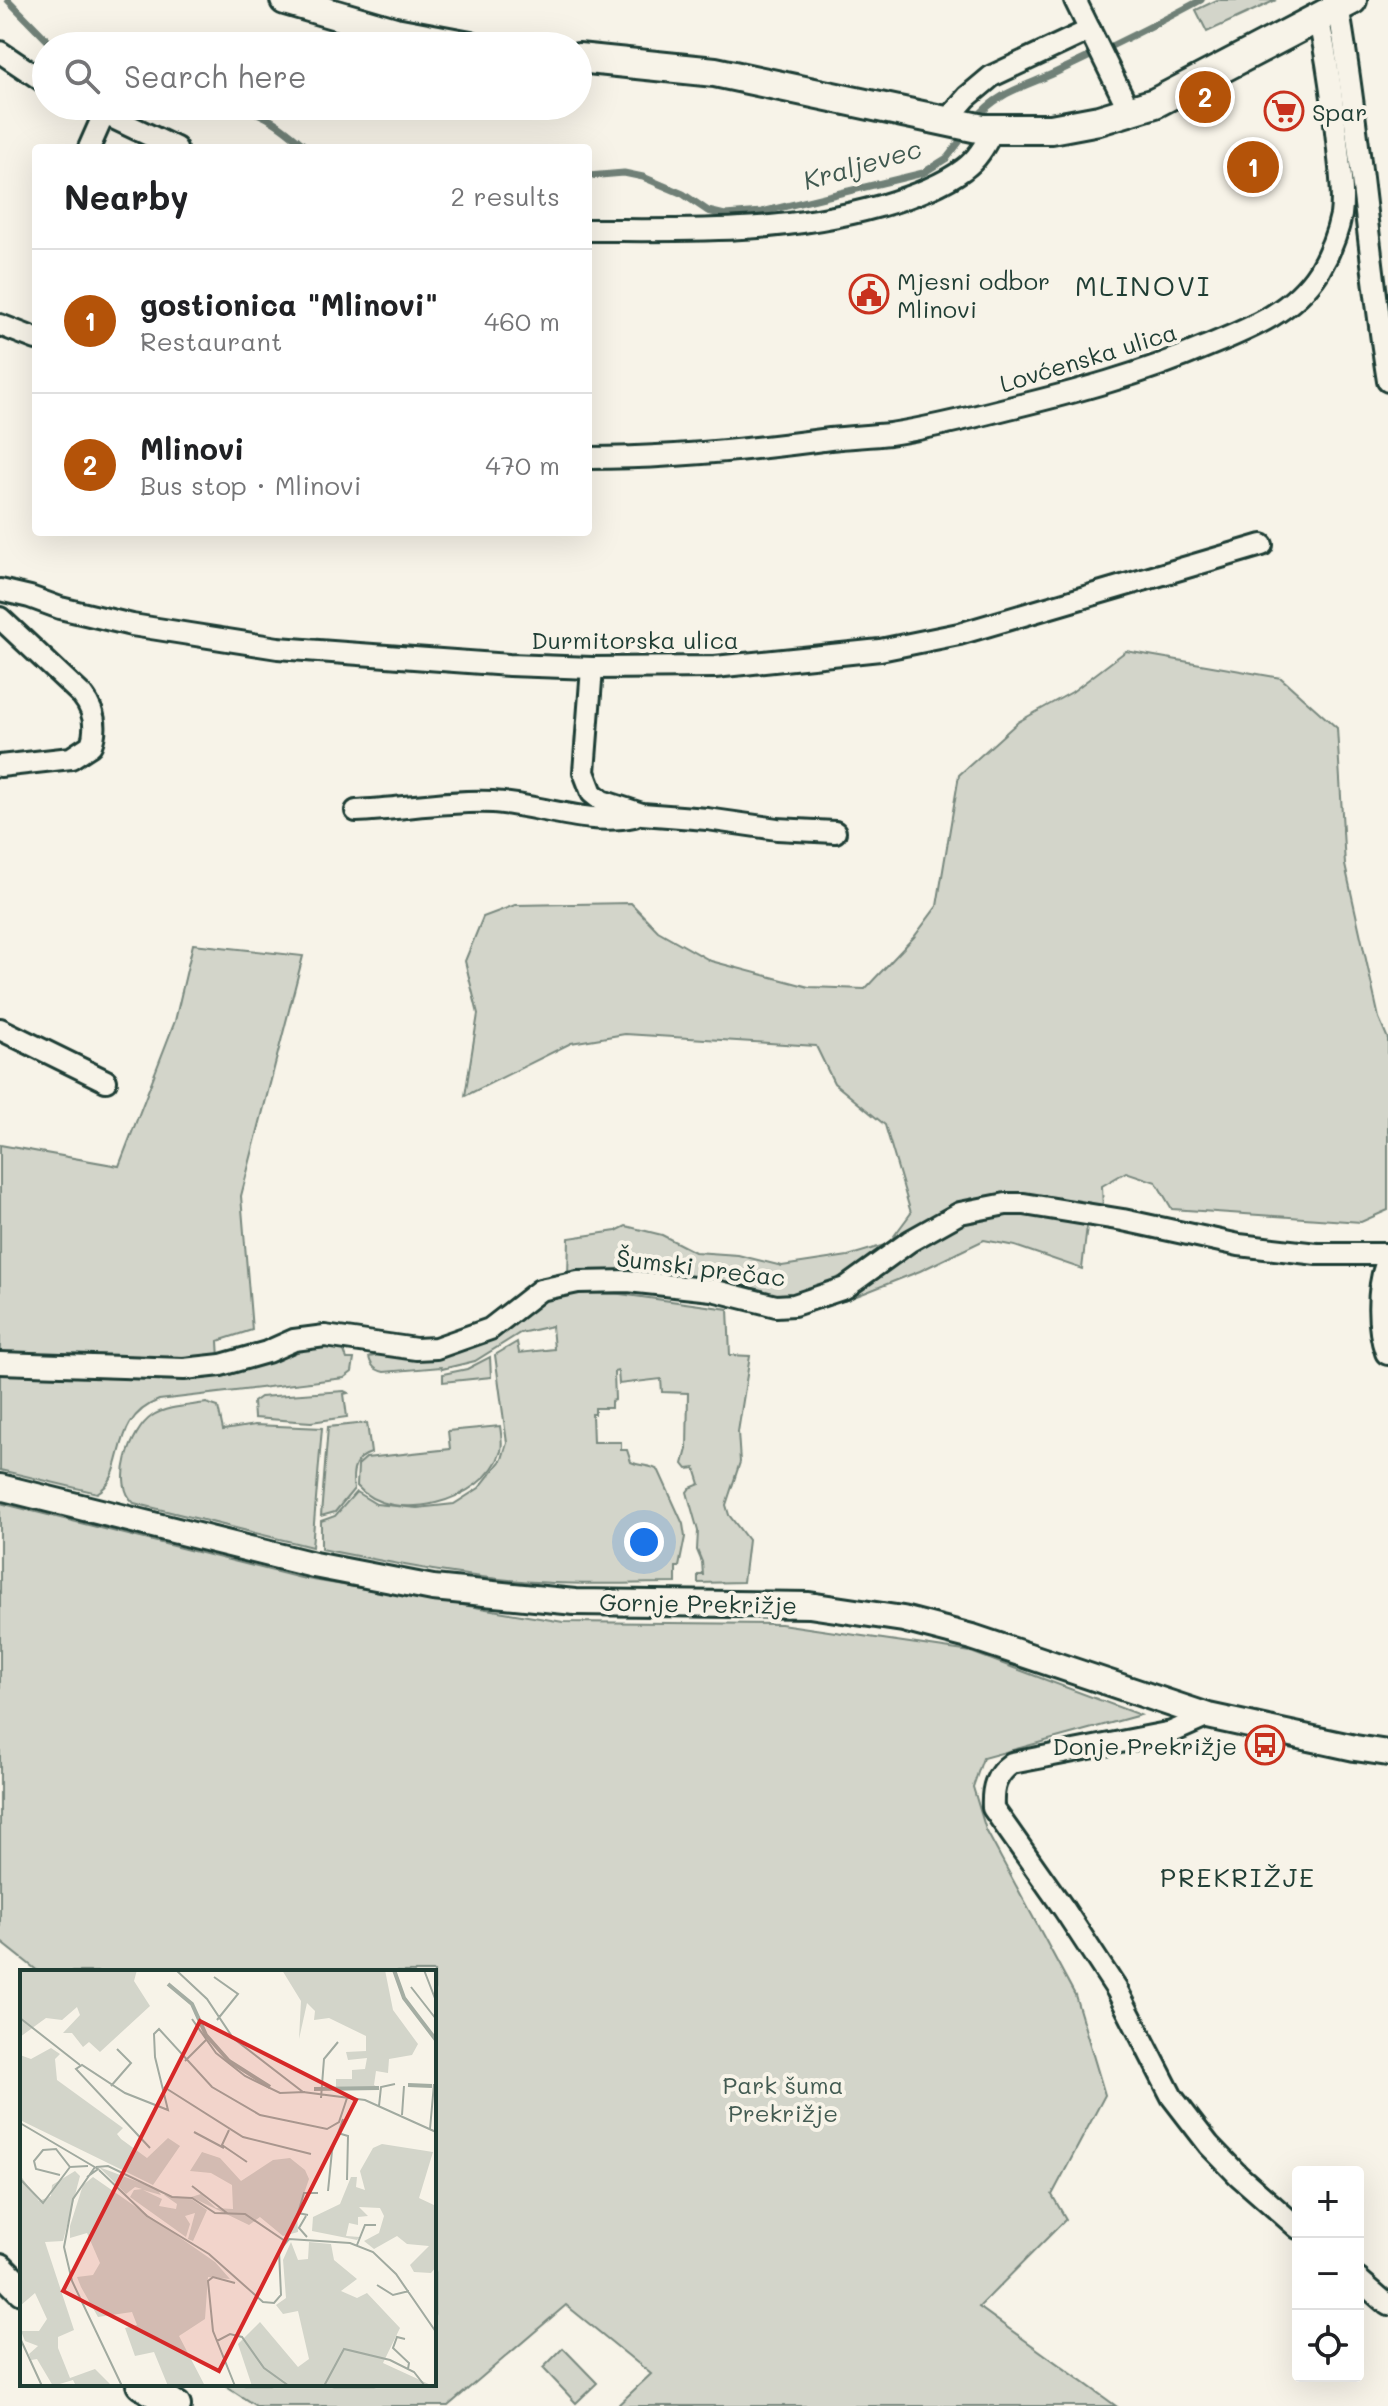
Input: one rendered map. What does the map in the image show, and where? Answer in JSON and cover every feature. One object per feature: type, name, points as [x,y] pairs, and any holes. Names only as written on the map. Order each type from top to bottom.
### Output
[{"type":"main road","points":[[285,0],[395,32]]},
{"type":"main road","points":[[592,59],[728,74],[970,127],[1051,129],[1130,112],[1165,98],[1336,8]]},
{"type":"main road","points":[[0,2268],[20,2288]]},
{"type":"main road","points":[[144,2386],[176,2406]]},
{"type":"street","points":[[1075,0],[1130,112]]},
{"type":"street","points":[[1336,8],[1350,73],[1382,291],[1388,381]]},
{"type":"street","name":"Lovćenska ulica","points":[[592,458],[667,457],[758,450],[890,434],[935,425],[1047,399],[1144,370],[1224,339],[1279,313],[1297,299],[1319,271],[1337,233],[1341,215],[1341,185],[1327,55],[1336,8]]},
{"type":"street","points":[[592,230],[746,230],[818,222],[897,201],[950,178],[980,153],[970,127],[979,86],[992,76],[1092,34]]},
{"type":"street","points":[[0,52],[32,74]]},
{"type":"street","points":[[90,144],[94,120]]},
{"type":"street","points":[[117,120],[168,144]]},
{"type":"street","points":[[0,325],[32,334]]},
{"type":"street","name":"Durmitorska ulica","points":[[0,590],[107,619],[233,642],[366,656],[592,668],[715,667],[880,650],[999,623],[1262,545]]},
{"type":"street","points":[[0,618],[89,703],[95,727],[91,745],[71,758],[22,766],[0,766]]},
{"type":"street","points":[[592,668],[584,760],[587,783],[592,793],[602,801],[642,814]]},
{"type":"street","points":[[356,811],[469,801],[525,805],[605,818],[642,814],[798,831],[835,832]]},
{"type":"street","points":[[0,1029],[106,1081]]},
{"type":"street","name":"Šumski prečac","points":[[0,1363],[184,1369],[221,1365],[267,1352],[294,1340],[325,1336],[416,1349],[436,1348],[490,1329],[540,1290],[578,1282],[628,1281],[712,1290],[776,1306],[794,1305],[845,1288],[910,1241],[960,1213],[1006,1204],[1024,1204],[1123,1220],[1239,1245],[1317,1254],[1388,1254]]},
{"type":"street","points":[[1388,1264],[1384,1275],[1382,1322],[1388,1352]]},
{"type":"street","name":"Gornje Prekrižje","points":[[0,1487],[314,1565],[433,1588],[575,1602],[809,1605],[903,1619],[972,1637],[1208,1716],[1388,1753]]},
{"type":"street","points":[[1208,1716],[1172,1732],[1012,1763],[1002,1770],[995,1781],[993,1808],[1117,1990],[1172,2097],[1209,2145],[1292,2223]]},
{"type":"street","points":[[1364,2284],[1388,2305]]},
{"type":"green space","points":[[1217,0],[1276,0],[1207,32],[1196,10]]},
{"type":"green space","points":[[1126,651],[1281,678],[1337,728],[1345,865],[1379,1018],[1388,1039],[1388,1210],[1361,1222],[1172,1209],[1156,1182],[1126,1172],[1102,1186],[1103,1208],[1087,1226],[1082,1269],[1015,1246],[984,1240],[920,1271],[844,1301],[568,1276],[569,1238],[616,1231],[626,1226],[662,1235],[695,1252],[738,1255],[782,1266],[848,1256],[888,1244],[911,1213],[885,1125],[834,1083],[816,1046],[625,1034],[571,1043],[465,1096],[478,1014],[465,961],[483,917],[515,905],[631,903],[658,931],[711,961],[809,987],[865,989],[914,937],[937,906],[959,775],[1018,722],[1072,692]]},
{"type":"green space","points":[[193,944],[303,956],[241,1196],[252,1330],[218,1341],[219,1359],[133,1363],[0,1357],[0,1145],[119,1166],[175,1021]]},
{"type":"green space","points":[[563,1292],[620,1294],[728,1309],[730,1355],[750,1356],[738,1432],[740,1462],[726,1505],[729,1515],[748,1540],[743,1582],[698,1583],[698,1575],[703,1575],[702,1562],[697,1550],[698,1531],[687,1492],[700,1484],[695,1468],[687,1469],[683,1464],[687,1449],[688,1393],[662,1392],[661,1379],[619,1384],[618,1371],[614,1372],[615,1400],[611,1401],[611,1408],[595,1408],[595,1414],[592,1414],[593,1442],[621,1442],[621,1450],[627,1450],[631,1462],[659,1471],[683,1524],[685,1537],[679,1567],[676,1567],[676,1583],[568,1584],[494,1579],[321,1549],[321,1521],[335,1516],[356,1492],[376,1504],[417,1508],[454,1504],[479,1488],[502,1459],[507,1443],[495,1355],[517,1342],[519,1353],[554,1349],[552,1326],[520,1333],[475,1361],[442,1369],[384,1372],[374,1367],[370,1360],[369,1357],[375,1356],[375,1347],[418,1354]]},
{"type":"green space","points":[[314,1343],[342,1346],[347,1359],[354,1359],[352,1372],[344,1378],[159,1400],[132,1420],[113,1473],[97,1493],[0,1470],[0,1370],[200,1379]]},
{"type":"green space","points":[[490,1357],[491,1377],[443,1382],[443,1374],[467,1369]]},
{"type":"green space","points":[[348,1393],[344,1394],[347,1417],[311,1422],[254,1418],[253,1402],[260,1397]]},
{"type":"green space","points":[[206,1403],[218,1407],[223,1430],[255,1425],[322,1428],[312,1547],[134,1503],[128,1495],[124,1484],[126,1458],[144,1423],[164,1410]]},
{"type":"green space","points":[[367,1423],[371,1453],[361,1458],[355,1466],[354,1489],[335,1512],[321,1516],[328,1427]]},
{"type":"green space","points":[[500,1426],[501,1451],[492,1469],[477,1484],[457,1495],[436,1503],[392,1505],[372,1498],[357,1486],[358,1465],[366,1458],[450,1449],[448,1431]]},
{"type":"green space","name":"Park šuma Prekrižje","points":[[0,1503],[301,1578],[563,1622],[781,1624],[971,1652],[1140,1715],[983,1758],[973,1787],[986,1830],[1075,1995],[1105,2095],[1052,2195],[1066,2219],[979,2307],[1116,2406],[617,2406],[651,2374],[566,2305],[448,2406],[256,2406],[225,2386],[436,2386],[436,1970],[36,1970],[0,1941]]},
{"type":"green space","points":[[563,2348],[597,2383],[576,2403],[543,2368]]},
{"type":"waterway","name":"Kraljevec","points":[[8,0],[39,32]]},
{"type":"waterway","name":"Kraljevec","points":[[976,119],[1004,95],[1201,0]]},
{"type":"waterway","name":"Kraljevec","points":[[270,120],[302,144]]},
{"type":"waterway","name":"Kraljevec","points":[[592,176],[624,173],[643,177],[683,194],[708,211],[725,215],[762,212],[923,173],[947,158],[966,133]]},
{"type":"place","name":"Mlinovi","points":[[1205,97]]},
{"type":"place","name":"Spar","points":[[1284,111]]},
{"type":"place","name":"gostionica \"Mlinovi\"","points":[[1253,167]]},
{"type":"place","name":"Mjesni odbor Mlinovi","points":[[869,294]]},
{"type":"place","name":"Donje Prekrižje","points":[[1265,1745]]},
{"type":"district","name":"MLINOVI","points":[[1143,285]]},
{"type":"district","name":"PREKRIŽJE","points":[[1238,1877]]}]
